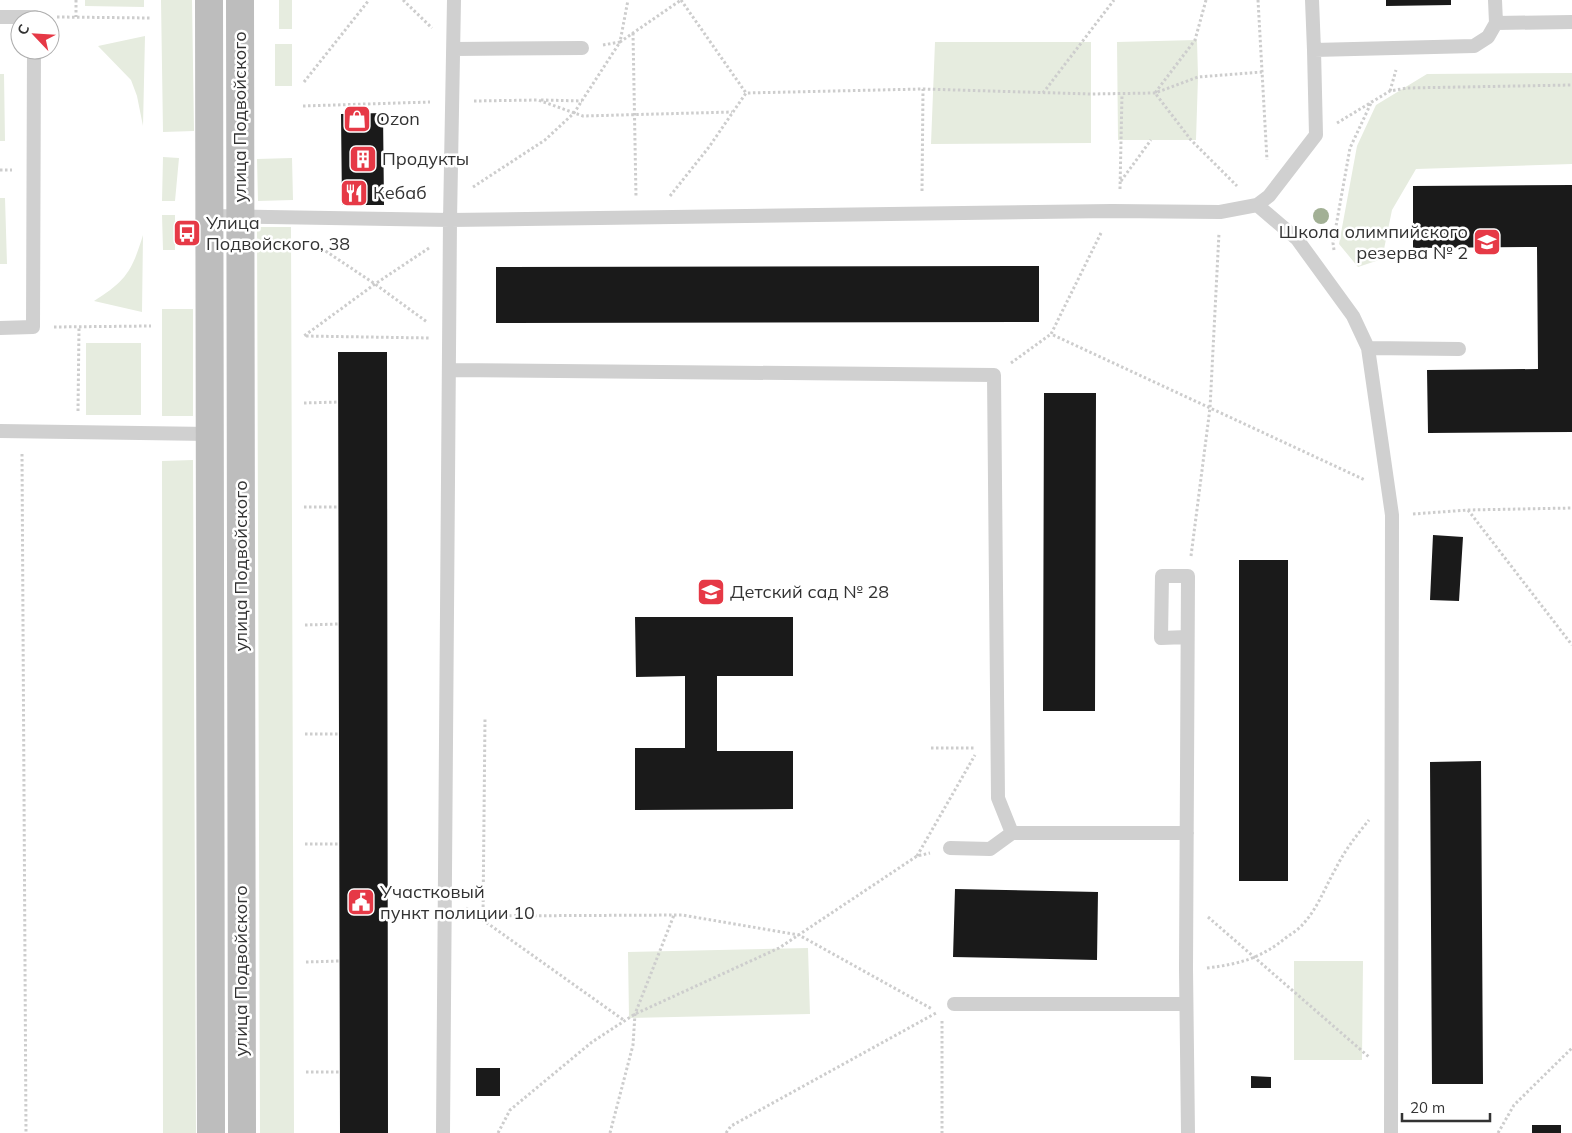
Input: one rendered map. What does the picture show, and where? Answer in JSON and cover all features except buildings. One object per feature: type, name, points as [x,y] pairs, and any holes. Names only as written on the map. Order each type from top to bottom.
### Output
[{"type":"street","name":"улица Подвойского","points":[[209,0],[211,1133]]},
{"type":"street","name":"улица Подвойского","points":[[240,0],[242,1133]]},
{"type":"lane","points":[[443,1133],[450,227],[454,102],[454,0]]},
{"type":"lane","points":[[210,216],[450,227],[637,217],[1112,211],[1220,212],[1257,205],[1269,196],[1316,135],[1312,0]]},
{"type":"lane","points":[[1314,50],[1474,46],[1488,38],[1496,23],[1496,0]]},
{"type":"lane","points":[[1496,23],[1572,22]]},
{"type":"lane","points":[[454,50],[582,48]]},
{"type":"lane","points":[[0,328],[33,327],[34,60]]},
{"type":"lane","points":[[1257,205],[1297,239],[1353,316],[1368,348],[1392,516],[1390,1133]]},
{"type":"lane","points":[[1368,348],[1459,349]]},
{"type":"lane","points":[[449,370],[994,375],[998,798],[1012,833]]},
{"type":"lane","points":[[0,431],[210,434]]},
{"type":"lane","points":[[1187,637],[1161,638],[1162,576],[1188,576],[1186,969],[1188,1133]]},
{"type":"lane","points":[[950,848],[990,849],[1012,833],[1187,833]]},
{"type":"lane","points":[[954,1004],[1186,1004]]},
{"type":"path","points":[[76,0],[76,17]]},
{"type":"path","points":[[304,82],[369,0]]},
{"type":"path","points":[[404,0],[454,50]]},
{"type":"path","points":[[451,201],[545,140],[574,113],[620,42],[628,0]]},
{"type":"path","points":[[620,42],[681,0],[746,94]]},
{"type":"path","points":[[1043,93],[1114,0]]},
{"type":"path","points":[[1155,94],[1195,40],[1206,0]]},
{"type":"path","points":[[1258,0],[1269,196]]},
{"type":"path","points":[[60,18],[151,18]]},
{"type":"path","points":[[633,33],[637,217]]},
{"type":"path","points":[[746,94],[923,90],[1155,94],[1198,77],[1262,72]]},
{"type":"path","points":[[1316,135],[1390,91],[1407,88],[1572,85]]},
{"type":"path","points":[[922,214],[923,90]]},
{"type":"path","points":[[652,217],[709,147],[746,94]]},
{"type":"path","points":[[994,375],[1051,334],[1119,198],[1122,94]]},
{"type":"path","points":[[1155,94],[1191,140],[1257,205]]},
{"type":"path","points":[[304,106],[538,100],[582,101]]},
{"type":"path","points":[[538,100],[583,116],[733,112]]},
{"type":"path","points":[[1335,252],[1332,243],[1350,148],[1372,102]]},
{"type":"path","points":[[1120,182],[1151,140]]},
{"type":"path","points":[[0,170],[6,170]]},
{"type":"path","points":[[1188,576],[1210,408],[1220,212]]},
{"type":"path","points":[[450,227],[304,336],[450,338]]},
{"type":"path","points":[[304,236],[450,338]]},
{"type":"path","points":[[78,432],[79,326]]},
{"type":"path","points":[[33,327],[151,326]]},
{"type":"path","points":[[1051,334],[1388,490]]},
{"type":"path","points":[[304,402],[339,402]]},
{"type":"path","points":[[22,432],[26,1133]]},
{"type":"path","points":[[304,507],[339,507]]},
{"type":"path","points":[[1392,516],[1468,510],[1572,508]]},
{"type":"path","points":[[1468,510],[1572,645]]},
{"type":"path","points":[[305,625],[339,624]]},
{"type":"path","points":[[482,918],[485,718]]},
{"type":"path","points":[[305,734],[339,734]]},
{"type":"path","points":[[917,856],[979,748],[931,748]]},
{"type":"path","points":[[1186,969],[1225,966],[1254,959],[1278,945],[1303,924],[1322,897],[1335,868],[1351,842],[1391,793]]},
{"type":"path","points":[[305,844],[340,844]]},
{"type":"path","points":[[498,1133],[510,1110],[592,1042],[635,1014],[779,948],[917,856],[950,848]]},
{"type":"path","points":[[445,893],[625,1021]]},
{"type":"path","points":[[1187,899],[1360,1049]]},
{"type":"path","points":[[610,1133],[634,1044],[635,1014],[674,915]]},
{"type":"path","points":[[482,918],[682,915],[799,935],[937,1012],[942,1019],[942,1133]]},
{"type":"path","points":[[306,962],[340,961]]},
{"type":"path","points":[[726,1133],[731,1126],[937,1012]]},
{"type":"path","points":[[1498,1133],[1514,1105],[1572,1048]]},
{"type":"path","points":[[306,1072],[340,1072]]},
{"type":"shaded area","points":[[85,0],[144,0],[144,7],[85,6]]},
{"type":"shaded area","points":[[161,0],[192,0],[194,131],[163,132]]},
{"type":"shaded area","points":[[279,0],[292,0],[292,29],[279,29]]},
{"type":"shaded area","points":[[145,36],[143,126],[137,96],[131,80],[98,46]]},
{"type":"shaded area","points":[[1197,40],[1196,140],[1118,140],[1117,42]]},
{"type":"shaded area","points":[[935,42],[1091,42],[1091,143],[931,144]]},
{"type":"shaded area","points":[[275,44],[292,44],[292,86],[275,86]]},
{"type":"shaded area","points":[[1572,73],[1572,164],[1416,169],[1392,210],[1382,259],[1358,267],[1339,244],[1357,146],[1376,105],[1427,74]]},
{"type":"shaded area","points":[[0,74],[4,74],[5,141],[0,141]]},
{"type":"shaded area","points":[[163,157],[179,158],[175,201],[162,201]]},
{"type":"shaded area","points":[[292,158],[293,200],[258,201],[257,159]]},
{"type":"shaded area","points":[[0,198],[5,198],[7,264],[0,264]]},
{"type":"shaded area","points":[[162,215],[175,215],[175,250],[163,250]]},
{"type":"shaded area","points":[[257,227],[291,227],[294,1133],[260,1133]]},
{"type":"shaded area","points":[[143,235],[142,312],[94,301],[121,281],[135,258]]},
{"type":"shaded area","points":[[162,309],[193,309],[193,416],[162,416]]},
{"type":"shaded area","points":[[86,343],[141,343],[141,415],[86,415]]},
{"type":"shaded area","points":[[193,460],[196,1133],[163,1133],[162,461]]},
{"type":"shaded area","points":[[808,948],[810,1014],[629,1018],[628,952]]},
{"type":"shaded area","points":[[1294,961],[1363,961],[1362,1060],[1294,1060]]},
{"type":"place","name":"Ozon","points":[[357,119]]},
{"type":"place","name":"Продукты","points":[[363,159]]},
{"type":"place","name":"Кебаб","points":[[354,193]]},
{"type":"place","name":"Улица Подвойского, 38","points":[[187,233]]},
{"type":"place","name":"Школа олимпийского резерва № 2","points":[[1487,242]]},
{"type":"place","name":"Детский сад № 28","points":[[711,592]]},
{"type":"place","name":"Участковый пункт полиции 10","points":[[361,902]]}]
